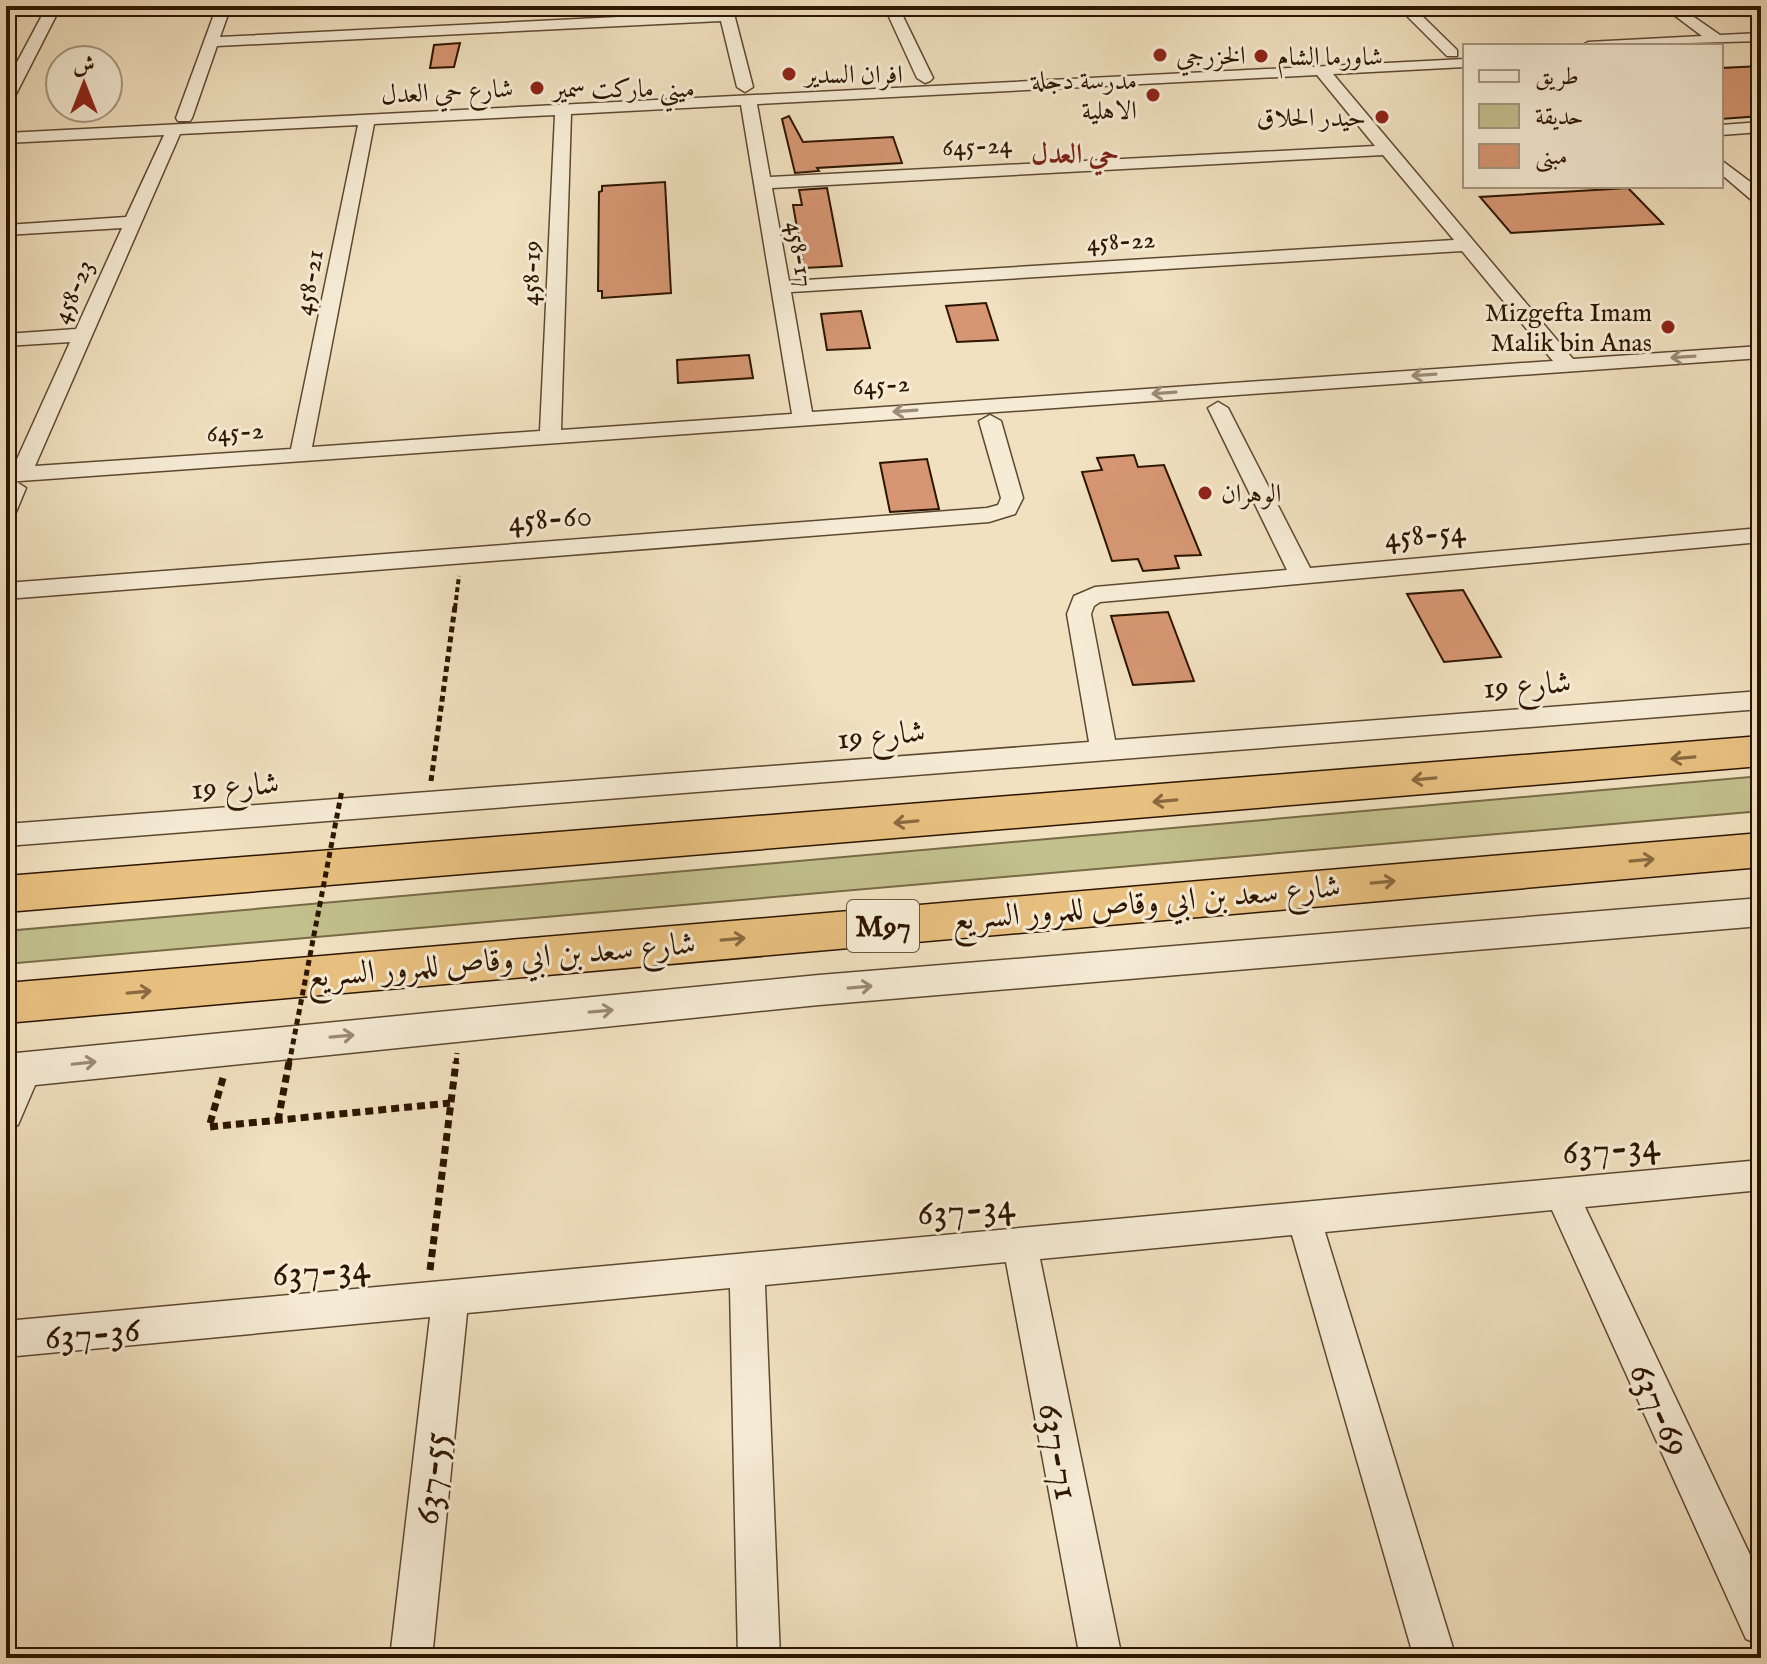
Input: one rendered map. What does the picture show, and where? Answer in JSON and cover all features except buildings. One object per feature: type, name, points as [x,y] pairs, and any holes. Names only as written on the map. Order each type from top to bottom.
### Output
[{"type":"highway","points":[[6,894],[1761,751]]},
{"type":"highway","name":"شارع سعد بن ابي وقاص للمرور السريع","points":[[6,1003],[1761,850]]},
{"type":"street","points":[[6,98],[54,6]]},
{"type":"street","name":"458-23","points":[[6,512],[12,482],[132,222],[187,124],[224,6]]},
{"type":"street","points":[[562,6],[563,24]]},
{"type":"street","points":[[900,6],[891,6],[925,78]]},
{"type":"street","points":[[1404,6],[1461,56]]},
{"type":"street","points":[[1669,6],[1717,44]]},
{"type":"street","points":[[211,42],[388,26],[563,24],[726,11]]},
{"type":"street","name":"458-17","points":[[726,11],[746,93],[803,418]]},
{"type":"street","points":[[1723,44],[1761,37]]},
{"type":"street","points":[[1723,45],[1761,48]]},
{"type":"street","name":"شارع حي العدل","points":[[6,138],[187,124],[1461,56]]},
{"type":"street","name":"شارع حي العدل","points":[[6,127],[367,119],[563,109],[925,78],[1321,70],[1461,56]]},
{"type":"street","points":[[1321,70],[1567,365]]},
{"type":"street","name":"458-19","points":[[550,438],[563,109]]},
{"type":"street","name":"458-21","points":[[300,455],[367,119]]},
{"type":"street","points":[[1723,130],[1761,127]]},
{"type":"street","name":"645-24","points":[[762,183],[1387,150]]},
{"type":"street","points":[[1723,167],[1761,199]]},
{"type":"street","points":[[6,230],[132,222]]},
{"type":"street","name":"458-22","points":[[780,287],[1466,245]]},
{"type":"street","points":[[6,340],[81,335]]},
{"type":"street","name":"645-2","points":[[12,482],[300,455],[391,457],[550,438],[803,418],[1761,352]]},
{"type":"street","name":"645-2","points":[[12,482],[1218,408],[1761,369]]},
{"type":"street","points":[[1218,408],[1302,576]]},
{"type":"street","name":"458-60","points":[[6,591],[989,515],[1007,509],[1012,498],[990,421]]},
{"type":"street","name":"458-54","points":[[1104,750],[1079,614],[1083,602],[1095,595],[1761,535]]},
{"type":"street","name":"شارع 19","points":[[6,835],[1761,700]]},
{"type":"street","points":[[6,1115],[16,1070],[462,1025],[1422,938],[1761,912]]},
{"type":"street","name":"637-34","points":[[178,1324],[1761,1175]]},
{"type":"street","name":"637-69","points":[[1562,1194],[1761,1624]]},
{"type":"street","points":[[1304,1218],[1435,1658]]},
{"type":"street","name":"637-71","points":[[1020,1245],[1101,1658]]},
{"type":"street","points":[[747,1271],[759,1658]]},
{"type":"street","name":"637-55","points":[[411,1658],[438,1300]]},
{"type":"street","name":"637-36","points":[[6,1339],[178,1324]]},
{"type":"path","points":[[428,804],[462,556]]},
{"type":"path","points":[[278,1121],[342,790]]},
{"type":"path","points":[[438,1300],[450,1103],[462,1025]]},
{"type":"path","points":[[232,1047],[209,1127],[450,1103]]},
{"type":"green space","points":[[1761,776],[1761,811],[6,964],[6,931]]},
{"type":"place","name":"الخزرجي","points":[[1160,55]]},
{"type":"place","name":"شاورما الشام","points":[[1261,56]]},
{"type":"place","name":"افران السدير","points":[[789,74]]},
{"type":"place","name":"ميني ماركت سمير","points":[[537,88]]},
{"type":"place","name":"مدرسة دجلة الاهلية","points":[[1153,95]]},
{"type":"place","name":"حيدر الحلاق","points":[[1382,117]]},
{"type":"place","name":"Mizgefta Imam Malik bin Anas","points":[[1668,327]]},
{"type":"place","name":"الوهران","points":[[1205,493]]},
{"type":"district","name":"حي العدل","points":[[1075,153]]}]
